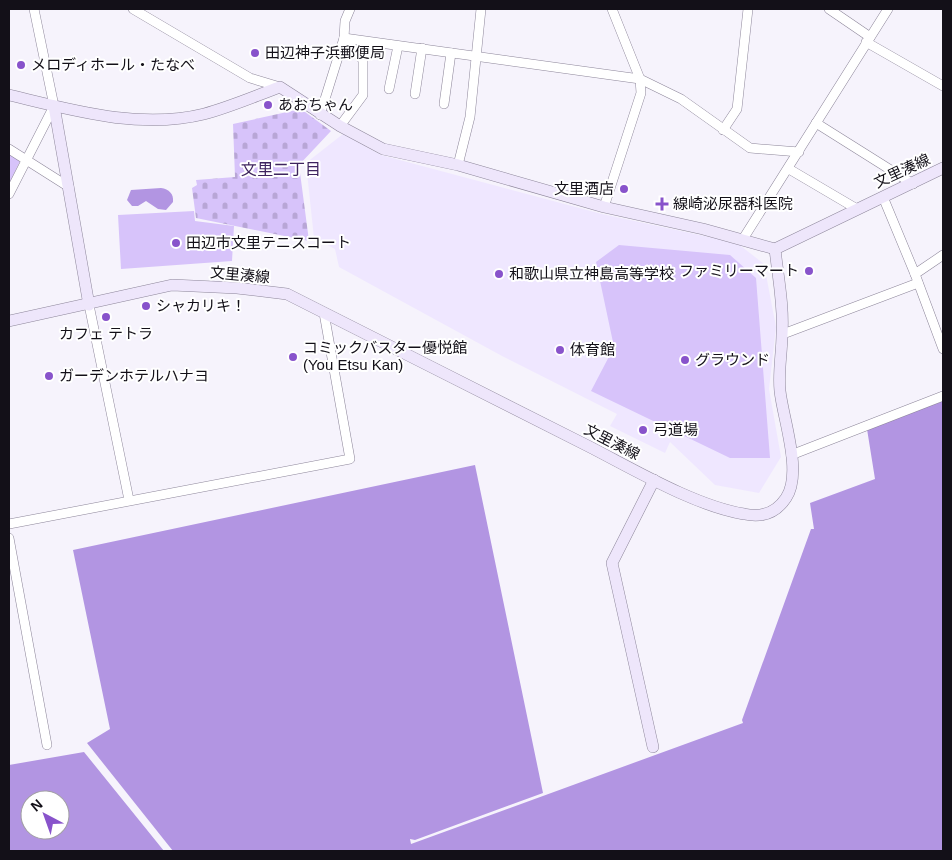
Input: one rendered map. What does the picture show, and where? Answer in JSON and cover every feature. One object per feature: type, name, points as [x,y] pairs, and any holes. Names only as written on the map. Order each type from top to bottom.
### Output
[{"type":"street","points":[[34,9],[54,106],[89,305],[129,500]]},
{"type":"street","points":[[320,114],[344,38],[345,21],[350,9]]},
{"type":"street","points":[[458,165],[470,117],[481,9]]},
{"type":"street","points":[[604,207],[640,93],[640,79],[612,9]]},
{"type":"street","points":[[723,130],[737,109],[748,9]]},
{"type":"street","points":[[829,9],[868,40],[943,86]]},
{"type":"street","points":[[743,240],[790,169],[816,123],[888,9]]},
{"type":"street","points":[[136,10],[250,78],[280,87],[320,114],[383,149],[458,165],[604,207],[775,249]]},
{"type":"street","points":[[344,38],[640,79],[681,99],[750,148],[799,152]]},
{"type":"street","points":[[340,126],[364,94],[363,60],[344,38]]},
{"type":"street","points":[[389,89],[398,46]]},
{"type":"street","points":[[415,94],[422,48]]},
{"type":"street","points":[[444,104],[450,53]]},
{"type":"street","points":[[9,95],[54,106],[114,117],[174,118],[204,114],[280,87]]},
{"type":"street","points":[[9,194],[54,106]]},
{"type":"street","points":[[816,123],[914,184]]},
{"type":"street","points":[[9,149],[69,187]]},
{"type":"street","name":"文里湊線","points":[[9,321],[89,305],[172,285],[236,288],[287,294],[654,480],[718,508],[746,515],[763,515],[777,509],[788,496],[792,482],[791,455],[780,391],[778,362],[782,334],[775,249],[914,184],[943,168]]},
{"type":"street","points":[[790,169],[857,209]]},
{"type":"street","points":[[884,197],[943,348]]},
{"type":"street","points":[[782,334],[917,278],[943,256]]},
{"type":"street","points":[[9,524],[350,459],[324,313]]},
{"type":"street","points":[[791,455],[943,396]]},
{"type":"street","points":[[653,747],[612,563],[654,480]]},
{"type":"street","points":[[9,538],[47,745]]},
{"type":"shaded area","points":[[343,134],[381,155],[602,214],[737,243],[764,264],[776,327],[769,389],[781,457],[759,493],[715,485],[670,442],[665,453],[610,426],[617,414],[502,356],[339,267],[335,249],[314,238],[306,163]]},
{"type":"shaded area","points":[[161,188],[169,191],[173,197],[173,202],[166,210],[158,209],[146,201],[138,206],[132,206],[127,200],[131,190]]},
{"type":"shaded area","points":[[943,401],[943,851],[173,851],[87,743],[110,729],[73,550],[475,465],[543,793],[415,840],[410,839],[411,844],[743,723],[742,720],[811,529],[814,529],[810,503],[875,479],[867,429]]},
{"type":"shaded area","points":[[84,752],[164,851],[9,851],[9,765]]},
{"type":"green space","points":[[301,109],[331,131],[299,165],[309,241],[196,218],[192,188],[197,185],[196,180],[235,177],[233,124]]},
{"type":"green space","points":[[9,153],[21,159],[9,184]]},
{"type":"green space","name":"田辺市文里テニスコート","points":[[194,211],[195,221],[234,226],[232,261],[121,269],[118,215]]},
{"type":"green space","name":"グラウンド","points":[[619,245],[730,255],[756,278],[770,458],[730,458],[591,391],[614,347],[596,262]]},
{"type":"place","name":"田辺神子浜郵便局","points":[[255,53]]},
{"type":"place","name":"メロディホール・たなべ","points":[[21,65]]},
{"type":"place","name":"あおちゃん","points":[[268,105]]},
{"type":"place","name":"文里酒店","points":[[624,189]]},
{"type":"place","name":"線崎泌尿器科医院","points":[[662,204]]},
{"type":"place","name":"田辺市文里テニスコート","points":[[176,243]]},
{"type":"place","name":"ファミリーマート","points":[[809,271]]},
{"type":"place","name":"和歌山県立神島高等学校","points":[[499,274]]},
{"type":"place","name":"シャカリキ！","points":[[146,306]]},
{"type":"place","name":"カフェ テトラ","points":[[106,317]]},
{"type":"place","name":"体育館","points":[[560,350]]},
{"type":"place","name":"コミックバスター優悦館 (You Etsu Kan)","points":[[293,357]]},
{"type":"place","name":"グラウンド","points":[[685,360]]},
{"type":"place","name":"ガーデンホテルハナヨ","points":[[49,376]]},
{"type":"place","name":"弓道場","points":[[643,430]]},
{"type":"district","name":"文里二丁目","points":[[281,169]]}]
